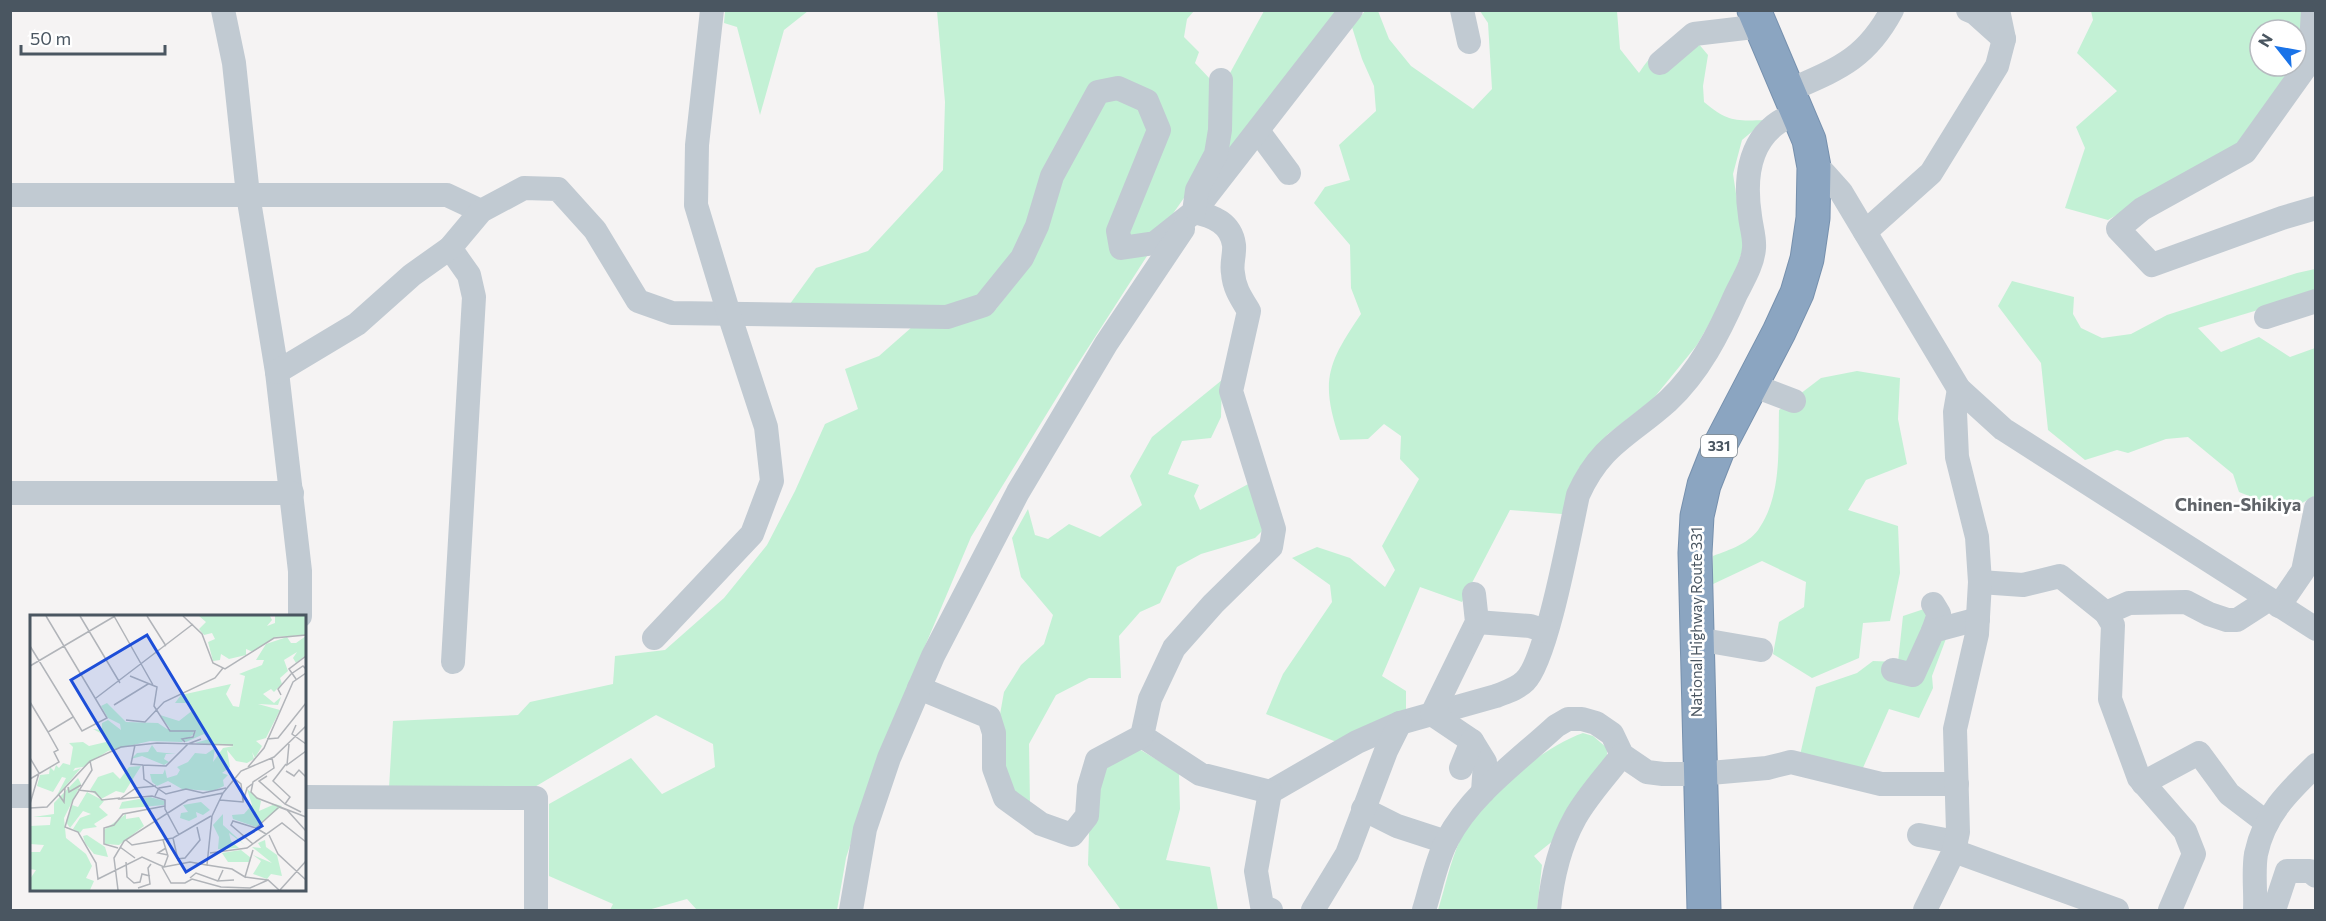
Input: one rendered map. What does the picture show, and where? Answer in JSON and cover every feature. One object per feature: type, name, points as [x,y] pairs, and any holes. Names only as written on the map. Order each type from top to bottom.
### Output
[{"type":"highway","name":"National Highway Route 331","points":[[1704,910],[1695,553],[1700,500],[1719,447],[1779,332],[1803,276],[1813,218],[1814,167],[1809,140],[1795,101],[1758,18]]},
{"type":"street","points":[[223,10],[234,63],[248,195],[277,372],[300,571],[300,615]]},
{"type":"street","points":[[654,638],[752,534],[772,481],[766,427],[696,205],[697,145],[712,10]]},
{"type":"street","points":[[851,910],[865,829],[889,758],[933,656],[1018,492],[1106,344],[1194,212],[1350,10]]},
{"type":"street","points":[[1462,10],[1469,42]]},
{"type":"street","points":[[1142,736],[1200,774],[1270,792],[1357,742],[1400,723],[1496,696],[1526,681],[1543,646],[1578,495],[1586,477],[1615,441],[1669,400],[1688,378],[1713,342],[1749,267],[1754,248],[1747,184],[1751,159],[1760,142],[1795,101],[1861,53],[1880,33],[1892,10]]},
{"type":"street","points":[[1968,10],[1975,13],[2004,39]]},
{"type":"street","points":[[1865,232],[1931,173],[1997,66],[2004,39],[1998,10]]},
{"type":"street","points":[[2313,10],[2313,61],[2245,152],[2142,209],[2118,229],[2152,265],[2316,208]]},
{"type":"street","points":[[1660,63],[1694,34],[1758,18]]},
{"type":"street","points":[[277,372],[357,324],[412,275],[450,248],[481,211],[524,188],[558,189],[595,230],[638,301],[672,313],[947,316],[984,305],[1022,258],[1037,226],[1052,176],[1098,92],[1118,88],[1147,101],[1159,130],[1118,231],[1120,248],[1155,243],[1194,212],[1197,190],[1216,153],[1220,130],[1221,80]]},
{"type":"street","points":[[1258,131],[1289,173]]},
{"type":"street","points":[[1814,167],[1824,173],[1841,192],[1959,389],[2003,429],[2316,629]]},
{"type":"street","points":[[10,195],[447,195],[481,211]]},
{"type":"street","points":[[919,688],[989,717],[994,733],[994,768],[1005,798],[1041,824],[1071,835],[1088,816],[1089,787],[1097,760],[1142,736],[1150,699],[1174,648],[1213,604],[1271,547],[1274,529],[1231,391],[1249,311],[1236,289],[1232,271],[1234,243],[1226,225],[1210,215],[1194,212]]},
{"type":"street","points":[[450,248],[469,275],[474,297],[453,662]]},
{"type":"street","points":[[2266,317],[2316,301]]},
{"type":"street","points":[[1752,385],[1794,401]]},
{"type":"street","points":[[1925,910],[1955,846],[1958,832],[1955,729],[1977,634],[1978,619],[1980,582],[1977,537],[1958,457],[1955,412],[1959,389]]},
{"type":"street","points":[[10,493],[292,493]]},
{"type":"street","points":[[2106,613],[2129,603],[2186,602],[2209,614],[2227,620],[2237,620],[2273,603],[2303,571],[2316,508]]},
{"type":"street","points":[[1980,582],[2022,585],[2060,576],[2106,613],[2113,625],[2110,699],[2139,778],[2185,831],[2194,854],[2170,910]]},
{"type":"street","points":[[1432,714],[1477,622],[1474,594]]},
{"type":"street","points":[[1893,670],[1913,675],[1939,614],[1933,604]]},
{"type":"street","points":[[1933,631],[1978,619]]},
{"type":"street","points":[[1477,622],[1530,626],[1546,631]]},
{"type":"street","points":[[1696,639],[1761,650]]},
{"type":"street","points":[[1432,714],[1472,741],[1485,762],[1483,792]]},
{"type":"street","points":[[1424,910],[1446,842],[1462,815],[1483,792],[1556,726],[1568,719],[1582,719],[1596,723],[1612,734],[1622,755],[1647,772],[1699,774],[1767,768],[1791,762],[1881,784],[1957,784]]},
{"type":"street","points":[[1313,910],[1347,854],[1363,809],[1400,723]]},
{"type":"street","points":[[1461,768],[1472,741]]},
{"type":"street","points":[[2143,783],[2199,753],[2229,794],[2267,823]]},
{"type":"street","points":[[1549,910],[1552,877],[1562,847],[1576,817],[1622,755]]},
{"type":"street","points":[[2256,908],[2256,855],[2267,823],[2282,798],[2316,765]]},
{"type":"street","points":[[1270,792],[1256,871],[1262,906],[1271,910]]},
{"type":"street","points":[[10,796],[30,796]]},
{"type":"street","points":[[306,797],[536,798],[536,910]]},
{"type":"street","points":[[1363,809],[1397,826],[1446,842]]},
{"type":"street","points":[[1919,835],[1955,846],[2117,910]]},
{"type":"street","points":[[2256,908],[2287,871],[2310,871],[2316,876]]},
{"type":"green space","points":[[725,11],[808,11],[784,30],[760,115],[737,27],[724,23]]},
{"type":"green space","points":[[937,11],[1194,11],[1187,19],[1184,37],[1199,52],[1195,63],[1211,80],[1208,150],[1186,195],[1163,228],[1129,240],[1126,231],[1167,133],[1152,97],[1096,83],[1014,257],[980,299],[945,311],[787,308],[816,268],[868,251],[943,170],[945,102]]},
{"type":"green space","points":[[1264,11],[1338,11],[1224,155],[1230,73]]},
{"type":"green space","points":[[1365,11],[1378,11],[1389,39],[1411,66],[1473,109],[1492,89],[1488,23],[1480,11],[1617,11],[1620,49],[1639,73],[1660,48],[1687,30],[1708,55],[1703,86],[1704,102],[1732,119],[1766,120],[1742,140],[1733,174],[1744,246],[1730,287],[1697,345],[1653,399],[1608,434],[1579,468],[1562,514],[1510,510],[1462,602],[1420,587],[1382,676],[1406,691],[1406,713],[1339,743],[1266,714],[1283,674],[1332,602],[1330,585],[1292,558],[1317,547],[1350,558],[1385,587],[1395,570],[1382,546],[1419,479],[1400,459],[1401,436],[1384,424],[1368,439],[1340,440],[1330,402],[1330,374],[1334,360],[1361,314],[1351,288],[1350,245],[1314,203],[1325,187],[1350,180],[1339,145],[1376,111],[1374,86],[1362,59],[1352,27]]},
{"type":"green space","points":[[2091,11],[2302,11],[2302,18],[2248,18],[2248,78],[2286,78],[2238,144],[2108,220],[2065,208],[2085,148],[2076,127],[2117,91],[2077,53],[2093,20]]},
{"type":"green space","points":[[1122,96],[1141,110],[1152,134],[1109,233],[1147,256],[971,537],[877,760],[846,858],[837,910],[697,910],[687,899],[648,910],[610,910],[613,904],[549,876],[549,804],[631,758],[662,794],[715,767],[713,744],[656,715],[533,788],[389,788],[393,721],[518,715],[530,702],[613,684],[615,656],[665,650],[724,598],[767,545],[795,491],[825,424],[858,409],[845,369],[879,356],[912,327],[951,326],[996,309],[1028,268],[1060,179],[1101,101]]},
{"type":"green space","points":[[2315,269],[2315,293],[2198,328],[2221,352],[2259,337],[2290,357],[2315,348],[2315,496],[2287,511],[2239,492],[2233,474],[2188,437],[2166,439],[2128,453],[2117,450],[2085,460],[2048,430],[2041,363],[1998,306],[2012,281],[2074,297],[2073,314],[2081,328],[2102,338],[2131,334],[2167,315]]},
{"type":"green space","points":[[1857,371],[1900,378],[1898,419],[1907,464],[1866,480],[1848,510],[1898,526],[1900,573],[1890,621],[1863,623],[1859,658],[1812,678],[1773,654],[1779,622],[1804,607],[1806,582],[1762,561],[1711,585],[1713,556],[1751,537],[1756,533],[1767,514],[1777,470],[1779,410],[1821,378]]},
{"type":"green space","points":[[1222,380],[1221,417],[1211,438],[1182,441],[1168,474],[1199,485],[1194,496],[1200,510],[1252,482],[1265,528],[1255,538],[1201,554],[1177,567],[1160,603],[1140,612],[1119,636],[1121,678],[1089,678],[1056,695],[1029,744],[1030,804],[1011,795],[1000,768],[999,720],[1004,692],[1021,665],[1044,644],[1053,615],[1021,577],[1012,538],[1028,509],[1035,535],[1048,539],[1069,524],[1100,537],[1142,505],[1130,476],[1152,437]]},
{"type":"green space","points":[[1924,609],[1947,636],[1932,676],[1933,688],[1919,718],[1889,709],[1862,770],[1800,755],[1816,687],[1857,673],[1873,661],[1898,662],[1903,616]]},
{"type":"green space","points":[[1583,733],[1593,736],[1607,748],[1607,758],[1554,840],[1534,856],[1542,865],[1537,910],[1438,910],[1460,840],[1481,808],[1531,762]]},
{"type":"green space","points":[[1139,749],[1179,773],[1180,809],[1166,860],[1210,867],[1218,910],[1121,910],[1088,865],[1089,833],[1106,768]]},
{"type":"district","name":"Chinen-Shikiya","points":[[2238,505]]}]
